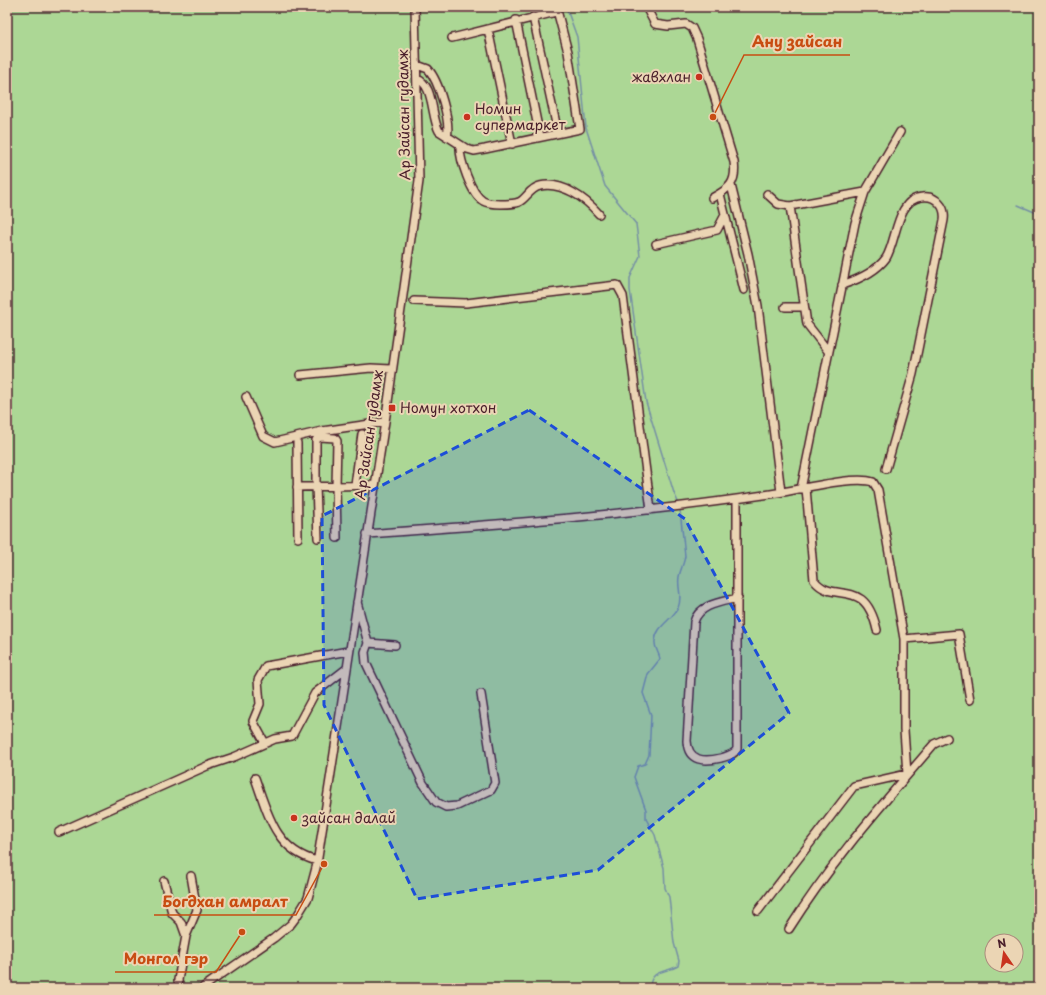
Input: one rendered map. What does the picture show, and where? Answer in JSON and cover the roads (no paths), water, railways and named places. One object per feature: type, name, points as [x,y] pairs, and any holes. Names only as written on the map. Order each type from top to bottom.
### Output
[{"type":"street","name":"Ар Зайсан гудамж","points":[[202,988],[274,938],[291,924],[308,898],[317,862],[348,651],[375,485],[419,175],[415,7]]},
{"type":"street","points":[[646,7],[654,24],[668,26],[686,24],[692,28],[734,162],[735,173],[731,185],[748,254],[758,306],[781,492]]},
{"type":"street","points":[[417,79],[426,85],[436,125],[439,131],[460,145],[474,151],[580,129],[568,52],[558,14],[556,12],[516,20],[488,30],[452,38]]},
{"type":"street","points":[[533,17],[558,133]]},
{"type":"street","points":[[516,20],[540,137]]},
{"type":"street","points":[[488,30],[512,144]]},
{"type":"street","points":[[417,65],[428,69],[437,83],[447,124],[447,137]]},
{"type":"street","points":[[877,630],[873,616],[864,602],[856,596],[820,587],[814,580],[804,489],[828,352],[855,223],[865,192],[900,132]]},
{"type":"street","points":[[460,145],[460,151],[471,185],[477,196],[488,204],[520,202],[526,194],[540,186],[554,186],[572,192],[592,206],[599,214]]},
{"type":"street","points":[[712,198],[720,194],[731,185]]},
{"type":"street","points":[[767,194],[778,204],[790,206],[865,192]]},
{"type":"street","points":[[720,194],[744,290]]},
{"type":"street","points":[[842,285],[859,279],[886,259],[901,215],[911,202],[924,196],[935,199],[940,204],[944,211],[944,220],[913,374],[886,469]]},
{"type":"street","points":[[790,206],[803,307],[807,324],[828,352]]},
{"type":"street","points":[[656,244],[717,230],[725,215]]},
{"type":"street","points":[[414,301],[466,304],[617,285],[623,296],[651,510]]},
{"type":"street","points":[[785,306],[803,307]]},
{"type":"street","points":[[300,375],[371,368],[391,369]]},
{"type":"street","points":[[246,397],[259,430],[263,436],[275,442],[322,431],[384,422]]},
{"type":"street","points":[[355,485],[362,434]]},
{"type":"street","points":[[318,538],[316,440],[320,438],[337,439],[337,538]]},
{"type":"street","points":[[297,443],[298,538]]},
{"type":"street","points":[[367,534],[651,510],[868,480],[876,486],[904,639],[904,730],[907,774]]},
{"type":"street","points":[[297,487],[375,485]]},
{"type":"street","points":[[737,499],[738,598],[737,750],[727,756],[710,761],[701,761],[691,754],[687,741],[694,622],[696,616],[704,608],[738,598]]},
{"type":"street","points":[[356,600],[368,643],[365,652],[366,663],[423,783],[436,802],[446,807],[457,806],[491,790],[495,783],[481,694]]},
{"type":"street","points":[[904,639],[959,634],[970,700]]},
{"type":"street","points":[[368,643],[396,645]]},
{"type":"street","points":[[265,743],[253,721],[260,704],[258,680],[266,666],[348,651]]},
{"type":"street","points":[[59,832],[207,766],[234,757],[265,743],[292,736],[315,693],[346,669]]},
{"type":"street","points":[[789,929],[835,861],[907,774],[934,744],[948,738]]},
{"type":"street","points":[[758,911],[854,786],[907,774]]},
{"type":"street","points":[[255,778],[274,830],[283,842],[305,858],[317,862]]},
{"type":"street","points":[[178,988],[178,980],[186,936],[196,910],[190,876]]},
{"type":"street","points":[[164,881],[172,913],[181,922],[186,936]]},
{"type":"waterway","points":[[566,7],[577,37],[586,128],[605,186],[636,224],[640,256],[630,278],[630,290],[646,402],[674,493],[679,504]]},
{"type":"waterway","points":[[1018,205],[1039,214]]},
{"type":"waterway","points":[[650,988],[651,982],[656,975],[660,972],[678,966],[679,961],[674,943],[669,897],[665,888],[664,868],[655,835],[646,819],[646,810],[634,777],[638,766],[645,764],[649,755],[651,715],[643,693],[648,674],[660,659],[655,646],[656,636],[661,627],[678,608],[679,604],[679,577],[685,556],[680,510]]},
{"type":"place","name":"жавхлан","points":[[699,77]]},
{"type":"place","name":"Номин супермаркет","points":[[467,117]]},
{"type":"place","name":"Ану зайсан","points":[[713,117]]},
{"type":"place","name":"Номун хотхон","points":[[392,408]]},
{"type":"place","name":"зайсан далай","points":[[294,818]]},
{"type":"place","name":"Богдхан амралт","points":[[324,864]]},
{"type":"place","name":"Монгол гэр","points":[[242,932]]}]
